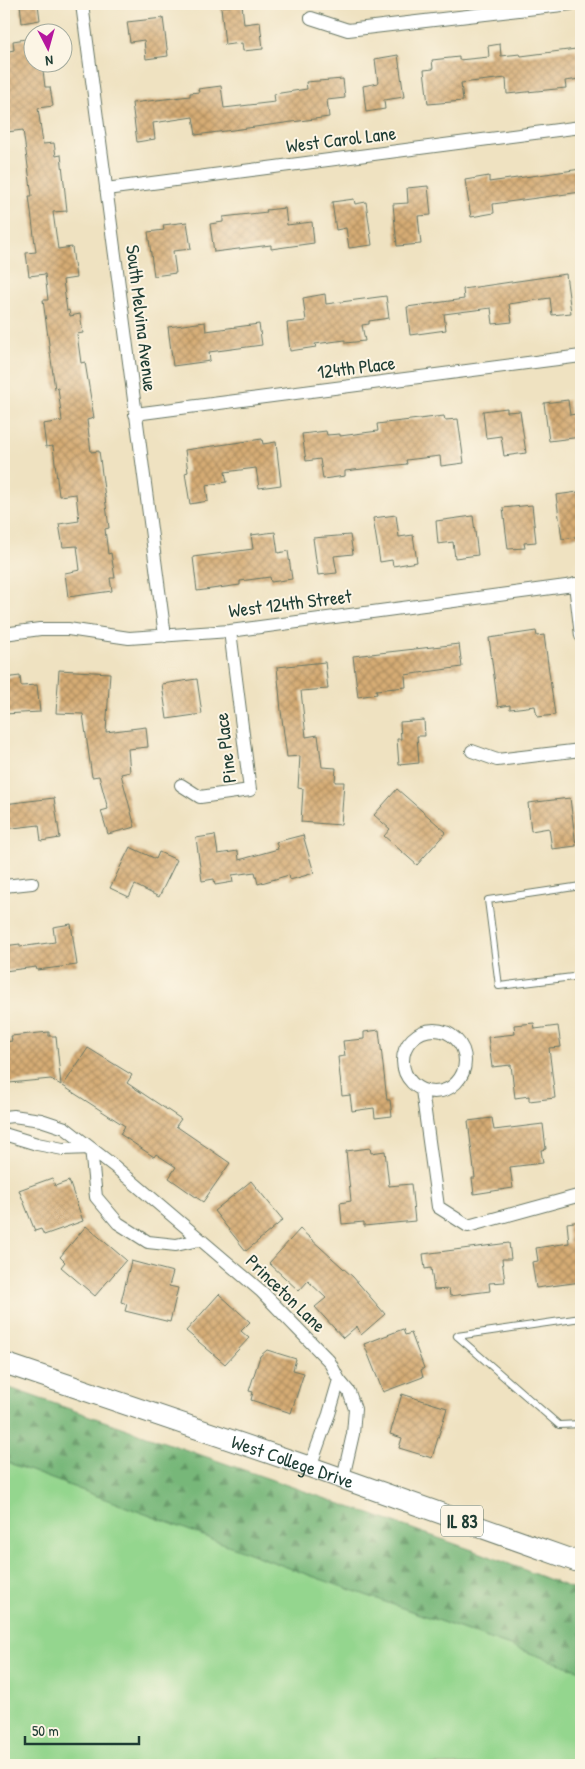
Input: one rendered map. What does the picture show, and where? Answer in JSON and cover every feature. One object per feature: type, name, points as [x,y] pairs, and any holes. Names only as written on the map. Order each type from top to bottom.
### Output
[{"type":"main road","name":"West College Drive","points":[[4,1363],[310,1466],[581,1563]]},
{"type":"street","name":"South Melvina Avenue","points":[[82,4],[165,636]]},
{"type":"street","points":[[311,18],[348,30],[571,4]]},
{"type":"street","name":"West Carol Lane","points":[[106,189],[581,126]]},
{"type":"street","name":"124th Place","points":[[135,414],[581,356]]},
{"type":"street","points":[[578,584],[581,636]]},
{"type":"street","name":"West 124th Street","points":[[4,634],[40,629],[68,629],[129,638],[230,631],[578,584]]},
{"type":"street","name":"Pine Place","points":[[181,785],[200,797],[250,790],[230,631]]},
{"type":"street","points":[[472,751],[497,760],[581,750]]},
{"type":"street","points":[[4,886],[32,883]]},
{"type":"street","points":[[422,1090],[444,1091],[461,1078],[465,1068],[466,1057],[462,1046],[456,1038],[447,1032],[437,1029],[418,1033],[405,1048],[403,1058],[405,1072],[414,1084],[422,1090],[438,1207],[468,1226],[581,1195]]},
{"type":"street","name":"Princeton Lane","points":[[4,1117],[13,1116],[41,1120],[65,1128],[114,1166],[262,1292],[329,1361],[339,1380],[350,1392],[355,1409],[343,1478]]},
{"type":"street","points":[[4,1134],[37,1144],[63,1149],[91,1148],[96,1197],[118,1223],[148,1242],[176,1244],[199,1240]]},
{"type":"street","points":[[310,1466],[339,1380]]},
{"type":"lane","points":[[581,886],[488,900],[499,986],[581,976]]},
{"type":"lane","points":[[581,1318],[457,1336],[559,1425],[581,1424]]},
{"type":"green space","points":[[4,1386],[481,1553],[581,1592],[581,1671],[292,1569],[4,1461]]},
{"type":"green space","points":[[4,1461],[292,1569],[581,1671],[581,1765],[4,1765]]},
{"type":"building","points":[[20,4],[38,4],[40,20],[22,23]]},
{"type":"building","points":[[242,4],[244,24],[260,22],[263,49],[243,51],[242,43],[225,45],[221,7]]},
{"type":"building","points":[[163,18],[168,56],[146,59],[144,40],[130,42],[127,22]]},
{"type":"building","points":[[22,40],[22,72],[43,72],[45,87],[50,87],[53,106],[38,108],[43,144],[54,143],[56,156],[61,155],[67,211],[53,212],[58,249],[72,247],[76,278],[63,280],[67,311],[69,310],[70,316],[80,314],[83,333],[77,334],[81,363],[85,362],[94,418],[87,420],[91,452],[99,451],[109,528],[105,529],[108,554],[111,553],[115,578],[110,578],[112,591],[68,597],[65,573],[80,570],[77,546],[63,547],[59,524],[79,521],[76,494],[59,496],[53,446],[46,447],[43,424],[62,421],[58,388],[55,389],[43,300],[48,300],[45,274],[29,276],[26,253],[36,252],[29,196],[32,196],[23,130],[7,132],[4,111],[4,52],[14,50],[13,41]]},
{"type":"building","points":[[500,44],[501,56],[520,54],[521,56],[576,49],[580,79],[565,81],[566,88],[507,94],[506,78],[461,83],[463,101],[428,104],[424,70],[433,69],[432,60],[459,57],[459,60],[489,57],[488,46]]},
{"type":"building","points":[[398,55],[404,97],[384,100],[385,109],[366,112],[363,86],[378,83],[375,59]]},
{"type":"building","points":[[343,79],[345,98],[327,100],[329,117],[196,135],[193,117],[153,123],[155,139],[137,142],[132,103],[190,96],[190,93],[199,92],[198,89],[221,86],[224,108],[275,102],[274,94],[307,89],[306,82]]},
{"type":"building","points":[[581,169],[581,192],[493,204],[494,213],[471,217],[465,180],[489,176],[489,182]]},
{"type":"building","points":[[428,186],[431,215],[418,216],[421,244],[397,246],[393,204],[408,203],[407,188]]},
{"type":"building","points":[[354,199],[355,204],[366,202],[372,245],[349,248],[346,228],[336,230],[332,202]]},
{"type":"building","points":[[285,208],[287,225],[312,222],[314,243],[271,249],[271,245],[214,252],[210,224],[223,222],[223,217]]},
{"type":"building","points":[[187,222],[191,249],[173,251],[176,273],[154,276],[148,232],[164,230],[163,225]]},
{"type":"building","points":[[566,274],[571,313],[552,315],[550,298],[509,304],[512,322],[493,324],[491,308],[444,314],[446,330],[410,335],[407,307],[464,299],[463,289]]},
{"type":"building","points":[[325,294],[326,304],[386,296],[389,318],[369,321],[369,324],[362,325],[365,341],[345,343],[345,340],[315,344],[316,347],[290,351],[287,323],[306,321],[303,298]]},
{"type":"building","points":[[205,322],[206,331],[259,324],[262,345],[209,352],[210,361],[173,366],[168,327]]},
{"type":"building","points":[[568,400],[570,415],[581,413],[581,437],[549,441],[544,403]]},
{"type":"building","points":[[507,408],[507,412],[520,411],[526,453],[504,456],[501,436],[486,438],[483,411]]},
{"type":"building","points":[[444,416],[445,420],[458,419],[464,463],[441,466],[440,456],[406,460],[407,464],[345,471],[345,476],[323,479],[320,459],[306,461],[302,434],[326,431],[327,435],[340,434],[340,436],[378,431],[377,424]]},
{"type":"building","points":[[262,439],[263,444],[276,442],[281,485],[259,488],[256,468],[225,472],[227,482],[206,485],[208,501],[190,504],[185,473],[188,472],[185,450]]},
{"type":"building","points":[[578,492],[581,510],[581,536],[562,539],[556,495]]},
{"type":"building","points":[[532,505],[536,542],[524,543],[525,548],[508,549],[503,508]]},
{"type":"building","points":[[396,515],[399,537],[413,535],[417,562],[393,566],[392,560],[380,562],[373,518]]},
{"type":"building","points":[[473,516],[478,555],[455,558],[453,542],[438,544],[436,521]]},
{"type":"building","points":[[275,532],[278,553],[288,551],[292,579],[271,582],[270,577],[240,581],[240,585],[197,591],[193,557],[253,549],[251,535]]},
{"type":"building","points":[[350,535],[353,554],[334,556],[337,573],[318,575],[313,538]]},
{"type":"building","points":[[536,631],[537,636],[544,635],[555,715],[537,717],[535,706],[510,709],[510,705],[498,707],[489,638]]},
{"type":"building","points":[[459,644],[462,667],[405,675],[406,687],[376,690],[377,694],[358,697],[353,656]]},
{"type":"building","points":[[325,662],[328,689],[301,691],[306,737],[318,735],[322,767],[336,768],[335,782],[344,782],[341,825],[301,822],[303,789],[298,788],[300,756],[287,757],[281,711],[277,667]]},
{"type":"building","points":[[59,670],[110,673],[106,732],[146,727],[148,747],[128,749],[130,772],[121,774],[135,827],[108,834],[101,811],[108,809],[99,776],[92,777],[83,714],[56,713]]},
{"type":"building","points":[[20,676],[21,686],[37,685],[40,712],[4,714],[4,678]]},
{"type":"building","points":[[197,679],[202,714],[167,719],[162,684]]},
{"type":"building","points":[[424,720],[425,736],[417,736],[419,763],[399,765],[397,739],[401,739],[400,722]]},
{"type":"building","points":[[397,789],[446,832],[417,865],[384,836],[390,829],[374,815]]},
{"type":"building","points":[[54,798],[60,838],[41,841],[39,825],[4,829],[4,804]]},
{"type":"building","points":[[570,798],[576,846],[552,849],[549,828],[531,831],[528,803]]},
{"type":"building","points":[[215,835],[218,854],[238,851],[239,860],[278,849],[276,842],[303,835],[314,873],[290,880],[289,875],[258,884],[255,872],[232,875],[233,882],[215,885],[214,879],[202,881],[196,838]]},
{"type":"building","points":[[130,847],[156,859],[159,852],[177,860],[159,897],[135,885],[129,897],[110,888]]},
{"type":"building","points":[[71,924],[77,965],[37,970],[36,967],[4,971],[4,946],[20,944],[20,947],[55,942],[53,927]]},
{"type":"building","points":[[534,1023],[535,1029],[558,1026],[561,1047],[549,1048],[555,1098],[529,1101],[529,1096],[515,1098],[511,1065],[492,1067],[488,1037],[515,1034],[514,1025]]},
{"type":"building","points":[[379,1030],[387,1100],[390,1100],[392,1116],[375,1118],[374,1108],[352,1111],[350,1095],[342,1096],[338,1057],[345,1056],[343,1041],[364,1039],[364,1032]]},
{"type":"building","points":[[49,1032],[49,1036],[56,1036],[61,1085],[51,1079],[9,1083],[5,1042],[12,1041],[11,1036]]},
{"type":"building","points":[[88,1048],[132,1075],[127,1083],[181,1119],[176,1126],[230,1163],[203,1202],[169,1178],[176,1167],[156,1154],[154,1157],[120,1134],[125,1126],[63,1086]]},
{"type":"building","points":[[492,1118],[494,1130],[543,1124],[546,1149],[541,1150],[543,1163],[510,1167],[513,1188],[474,1194],[472,1178],[475,1178],[468,1121]]},
{"type":"building","points":[[370,1148],[371,1153],[385,1151],[389,1186],[411,1184],[415,1221],[364,1226],[364,1222],[342,1224],[340,1203],[351,1201],[346,1151]]},
{"type":"building","points":[[52,1178],[55,1186],[69,1181],[83,1221],[44,1235],[41,1229],[35,1231],[19,1190]]},
{"type":"building","points":[[251,1181],[283,1220],[246,1251],[214,1211]]},
{"type":"building","points":[[581,1221],[581,1282],[536,1288],[532,1262],[538,1261],[536,1248],[569,1243],[567,1223]]},
{"type":"building","points":[[86,1226],[126,1260],[95,1296],[61,1267],[65,1262],[60,1257]]},
{"type":"building","points":[[300,1229],[353,1277],[385,1314],[361,1335],[357,1326],[343,1338],[315,1307],[326,1298],[308,1281],[299,1291],[269,1263]]},
{"type":"building","points":[[509,1243],[511,1259],[502,1259],[505,1282],[489,1283],[490,1291],[450,1296],[449,1289],[434,1290],[431,1268],[425,1269],[423,1254]]},
{"type":"building","points":[[131,1261],[173,1272],[169,1286],[178,1288],[170,1322],[125,1311],[127,1304],[121,1302]]},
{"type":"building","points":[[219,1294],[250,1322],[241,1331],[249,1338],[225,1364],[186,1331]]},
{"type":"building","points":[[403,1329],[405,1335],[411,1333],[424,1368],[421,1370],[423,1377],[383,1392],[364,1344]]},
{"type":"building","points":[[267,1350],[296,1359],[293,1370],[304,1373],[291,1413],[251,1400],[253,1392],[249,1391],[260,1356]]},
{"type":"building","points":[[402,1394],[447,1408],[432,1458],[399,1448],[402,1438],[390,1434]]}]
